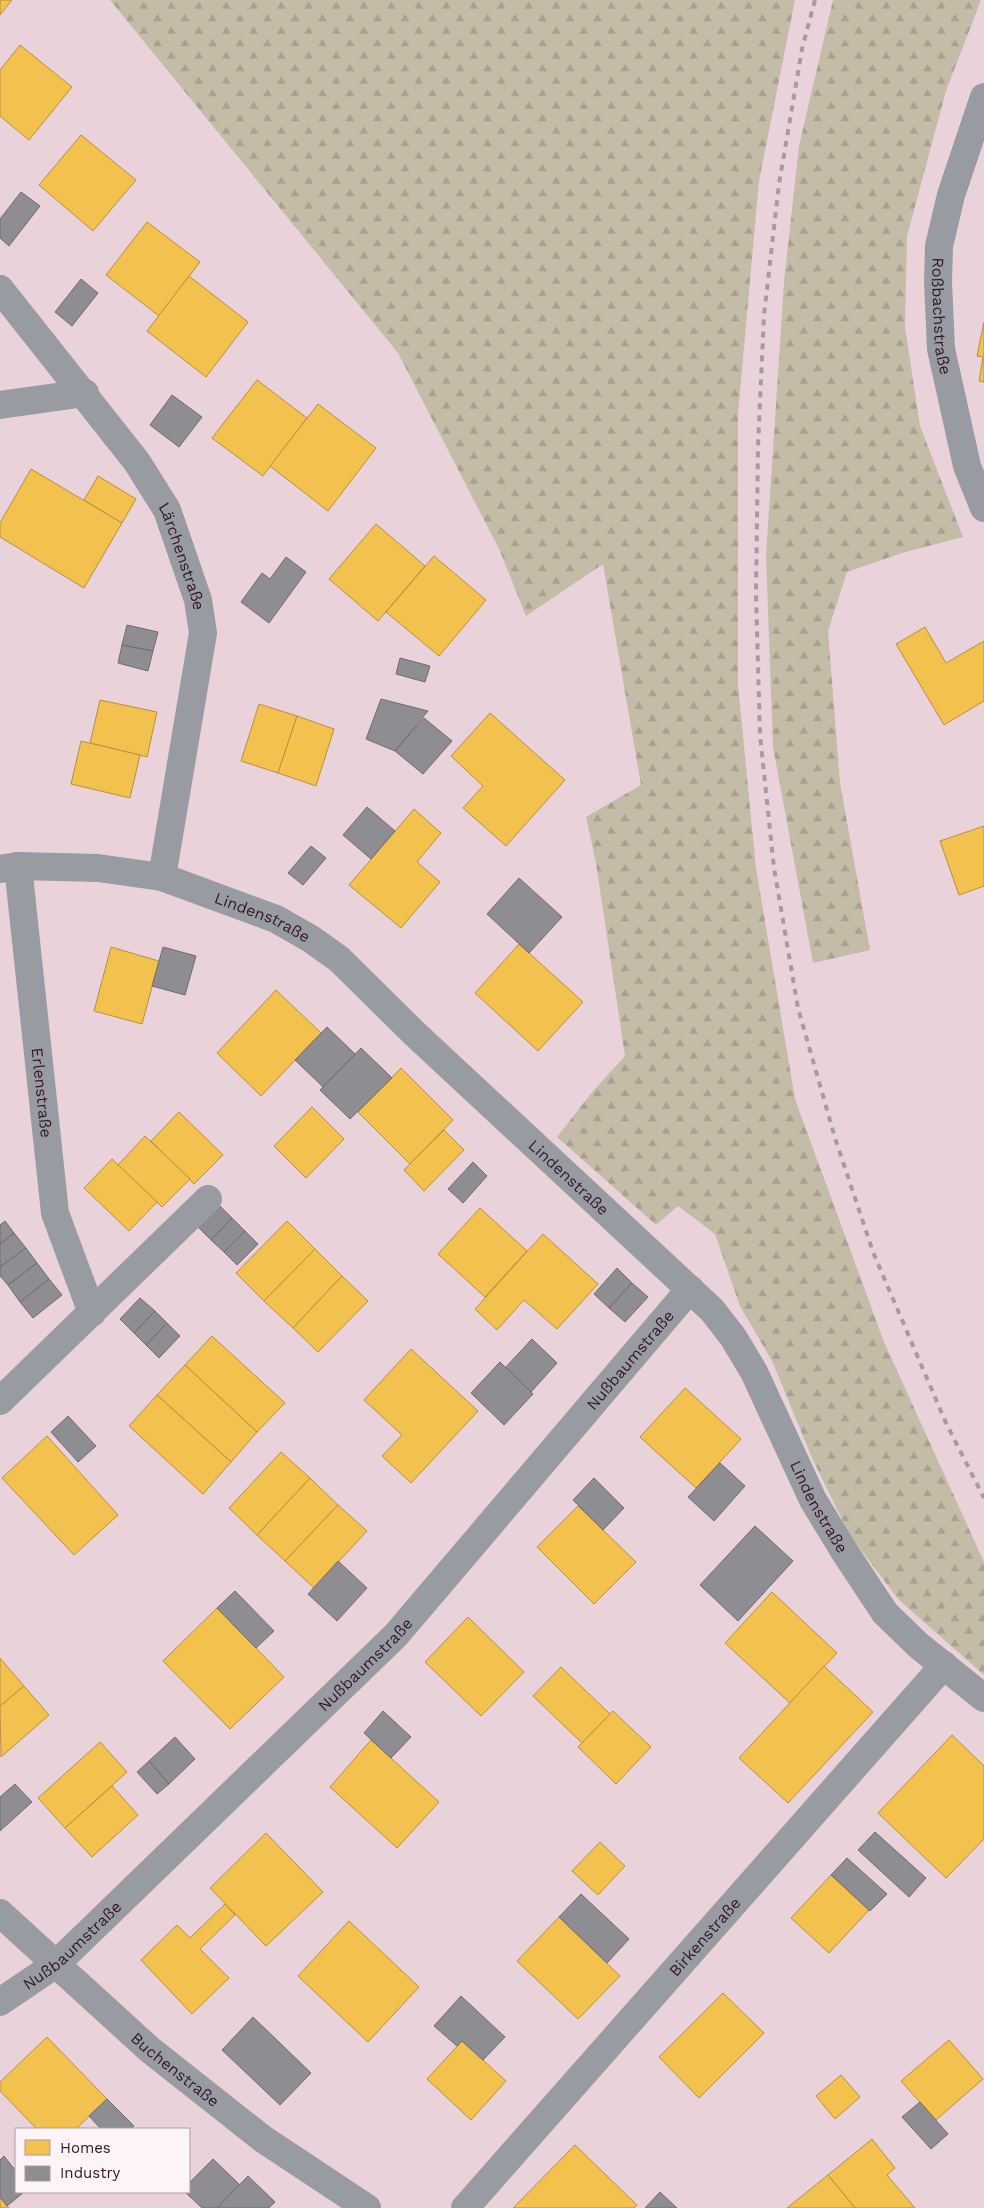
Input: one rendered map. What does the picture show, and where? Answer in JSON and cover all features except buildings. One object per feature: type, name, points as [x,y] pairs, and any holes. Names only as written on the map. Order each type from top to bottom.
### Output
[{"type":"street","name":"Roßbachstraße","points":[[984,97],[951,194],[939,246],[938,282],[941,349],[967,466],[984,508]]},
{"type":"street","name":"Lärchenstraße","points":[[0,289],[85,393],[138,462],[167,510],[198,600],[203,633],[162,877]]},
{"type":"street","points":[[0,405],[85,393]]},
{"type":"street","name":"Lindenstraße","points":[[9,867],[98,868],[162,877],[276,919],[311,939],[339,959],[415,1034],[712,1310],[733,1337],[754,1372],[813,1500],[885,1613],[918,1645],[984,1698]]},
{"type":"street","name":"Erlenstraße","points":[[9,867],[55,1213],[92,1313]]},
{"type":"street","points":[[0,1401],[208,1199]]},
{"type":"street","name":"Nußbaumstraße","points":[[0,2002],[56,1964],[396,1635],[690,1289]]},
{"type":"street","name":"Birkenstraße","points":[[465,2208],[944,1665]]},
{"type":"street","name":"Buchenstraße","points":[[0,1913],[164,2062],[263,2139],[366,2208]]},
{"type":"green space","points":[[110,0],[795,0],[759,181],[738,414],[738,685],[756,868],[795,1099],[884,1342],[984,1562],[984,1675],[899,1600],[850,1536],[813,1460],[772,1361],[740,1306],[715,1234],[678,1206],[656,1225],[557,1137],[593,1091],[625,1056],[596,863],[586,817],[641,785],[603,564],[526,616],[499,549],[398,353]]},
{"type":"green space","points":[[833,0],[981,0],[946,91],[907,236],[905,327],[920,426],[963,537],[902,553],[847,572],[828,631],[840,783],[870,950],[813,963],[773,747],[766,556],[784,282],[799,146]]},
{"type":"railway","points":[[815,0],[802,49],[779,184],[764,315],[758,446],[756,594],[760,735],[774,868],[798,1008],[835,1138],[873,1252],[946,1423],[984,1498]]}]
